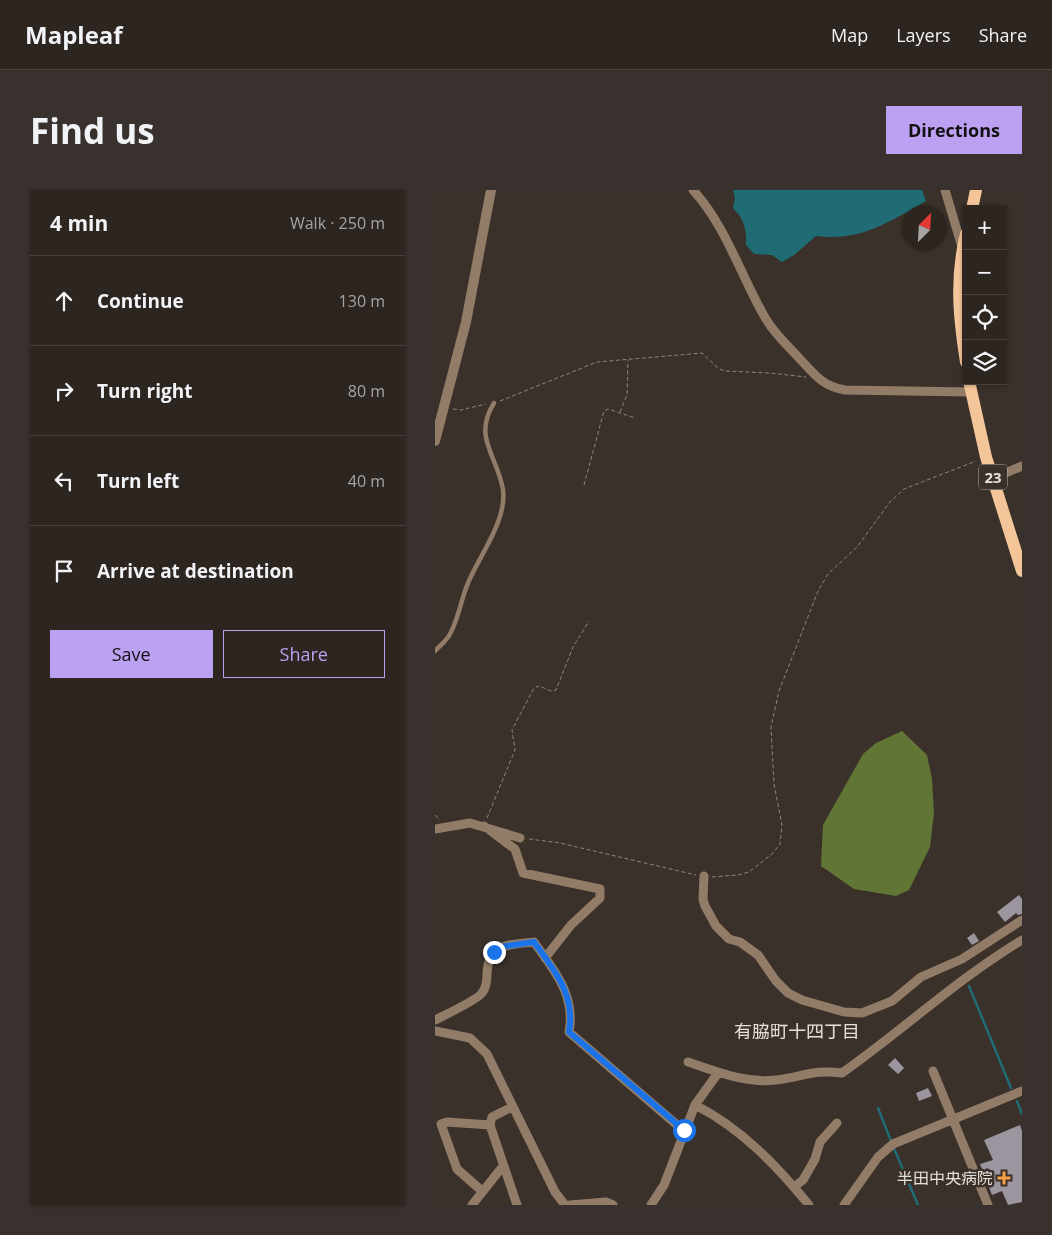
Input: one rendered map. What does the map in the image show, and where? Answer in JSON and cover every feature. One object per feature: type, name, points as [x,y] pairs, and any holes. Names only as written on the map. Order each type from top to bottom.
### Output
[{"type":"main road","points":[[973,205],[976,190]]},
{"type":"main road","points":[[963,250],[958,307],[963,340]]},
{"type":"main road","name":"23","points":[[969,386],[986,457],[1022,571]]},
{"type":"street","points":[[435,441],[466,322],[491,190]]},
{"type":"street","points":[[695,190],[718,225],[763,315],[816,377],[830,388],[845,390],[969,386]]},
{"type":"street","points":[[945,190],[962,245]]},
{"type":"street","points":[[994,478],[1022,466]]},
{"type":"street","points":[[435,829],[470,823],[520,838]]},
{"type":"street","points":[[484,826],[512,845],[523,872],[528,875],[600,889],[600,898],[571,925],[545,958]]},
{"type":"street","points":[[704,876],[703,899],[705,906],[716,926],[729,939],[739,942],[758,955],[776,981],[788,993],[802,1000],[844,1012],[862,1013],[892,1001],[921,977],[962,959],[1022,920]]},
{"type":"street","points":[[435,1020],[482,994],[487,981],[487,962],[500,947],[534,942],[570,1004],[569,1032],[684,1130]]},
{"type":"street","points":[[688,1062],[719,1073],[768,1080],[820,1070],[841,1073],[988,960],[1022,942]]},
{"type":"street","points":[[435,1031],[462,1035],[476,1042],[491,1061],[555,1192],[565,1205]]},
{"type":"street","points":[[933,1071],[988,1205]]},
{"type":"street","points":[[651,1205],[665,1185],[695,1104],[719,1073]]},
{"type":"street","points":[[844,1205],[879,1157],[893,1144],[1022,1091]]},
{"type":"street","points":[[695,1104],[731,1126],[794,1187],[809,1205]]},
{"type":"street","points":[[512,1107],[492,1117],[490,1125],[517,1205]]},
{"type":"street","points":[[483,1191],[457,1169],[441,1124],[465,1122],[490,1125]]},
{"type":"street","points":[[794,1187],[803,1180],[815,1159],[820,1142],[837,1123]]},
{"type":"street","points":[[472,1205],[503,1166]]},
{"type":"street","points":[[570,1205],[606,1202],[613,1205]]},
{"type":"lane","points":[[435,651],[450,635],[468,583],[491,540],[502,503],[503,490],[484,430],[486,415],[494,403]]},
{"type":"path","points":[[445,408],[461,410],[494,403],[597,362],[702,353],[719,369],[726,371],[769,373],[799,378],[816,377]]},
{"type":"path","points":[[620,412],[627,395],[628,360]]},
{"type":"path","points":[[584,485],[604,411],[608,409],[635,418]]},
{"type":"path","points":[[520,838],[560,844],[687,875],[728,877],[749,872],[773,853],[780,844],[782,825],[774,784],[771,727],[779,691],[818,590],[828,574],[850,554],[890,502],[904,489],[986,457]]},
{"type":"path","points":[[484,826],[515,750],[511,730],[534,688],[539,686],[551,691],[556,690],[573,648],[589,621]]},
{"type":"green space","points":[[902,731],[927,755],[932,779],[934,813],[930,847],[909,890],[896,896],[854,889],[821,866],[823,825],[863,754],[876,743]]},
{"type":"water","points":[[733,190],[922,190],[926,201],[919,205],[902,205],[902,215],[874,229],[847,236],[816,236],[794,255],[782,262],[772,255],[754,254],[746,245],[744,225],[740,216],[733,208],[735,198]]},
{"type":"building","points":[[1019,895],[1022,899],[1022,914],[1018,915],[1016,913],[1005,922],[997,912]]},
{"type":"building","points":[[974,933],[979,941],[972,945],[967,938]]},
{"type":"building","points":[[895,1058],[904,1068],[898,1074],[888,1065]]},
{"type":"building","points":[[928,1088],[932,1096],[919,1101],[916,1093]]},
{"type":"building","name":"半田中央病院","points":[[1020,1125],[1022,1131],[1022,1202],[1008,1205],[1002,1191],[992,1195],[980,1164],[993,1160],[984,1140]]},
{"type":"waterway","points":[[969,986],[1011,1088]]},
{"type":"waterway","points":[[1017,1101],[1022,1114]]},
{"type":"waterway","points":[[878,1108],[891,1141]]},
{"type":"waterway","points":[[893,1146],[918,1205]]},
{"type":"place","name":"半田中央病院","points":[[1004,1178]]},
{"type":"district","name":"有脇町十四丁目","points":[[797,1031]]},
{"type":"route","points":[[494,952],[500,947],[534,942],[551,966],[567,995],[571,1010],[569,1032],[684,1130]]}]
